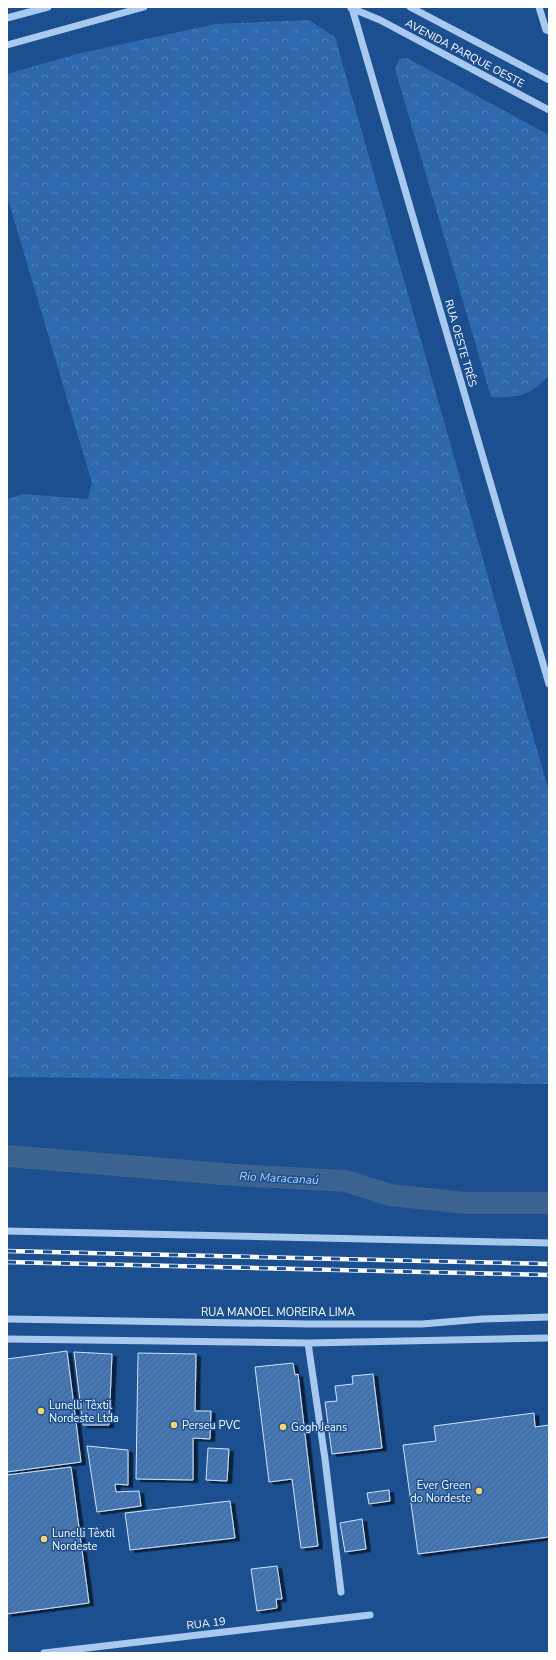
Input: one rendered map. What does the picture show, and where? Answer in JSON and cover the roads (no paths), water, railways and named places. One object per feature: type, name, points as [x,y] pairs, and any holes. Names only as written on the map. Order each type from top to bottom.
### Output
[{"type":"street","points":[[7,18],[48,7]]},
{"type":"street","points":[[7,45],[144,7]]},
{"type":"street","name":"AVENIDA PARQUE OESTE","points":[[410,7],[549,80]]},
{"type":"street","points":[[539,7],[546,30],[549,31]]},
{"type":"street","name":"AVENIDA PARQUE OESTE","points":[[350,8],[380,20],[549,110]]},
{"type":"street","name":"RUA OESTE TRÊS","points":[[350,8],[549,684]]},
{"type":"street","points":[[7,1231],[549,1243]]},
{"type":"street","name":"RUA MANOEL MOREIRA LIMA","points":[[7,1319],[306,1324],[422,1324],[482,1319],[549,1318]]},
{"type":"street","points":[[7,1339],[308,1343],[549,1338]]},
{"type":"street","points":[[308,1343],[341,1592]]},
{"type":"street","name":"RUA 19","points":[[44,1653],[370,1615]]},
{"type":"waterway","name":"Rio Maracanaú","points":[[7,1156],[235,1175],[346,1181],[390,1195],[466,1203],[549,1203]]},
{"type":"railway","points":[[7,1251],[549,1264]]},
{"type":"railway","points":[[7,1262],[549,1275]]},
{"type":"place","name":"Lunelli Têxtil Nordeste Ltda","points":[[41,1411]]},
{"type":"place","name":"Perseu PVC","points":[[174,1425]]},
{"type":"place","name":"Gogh Jeans","points":[[283,1427]]},
{"type":"place","name":"Ever Green do Nordeste","points":[[479,1491]]},
{"type":"place","name":"Lunelli Têxtil Nordeste","points":[[44,1539]]}]
